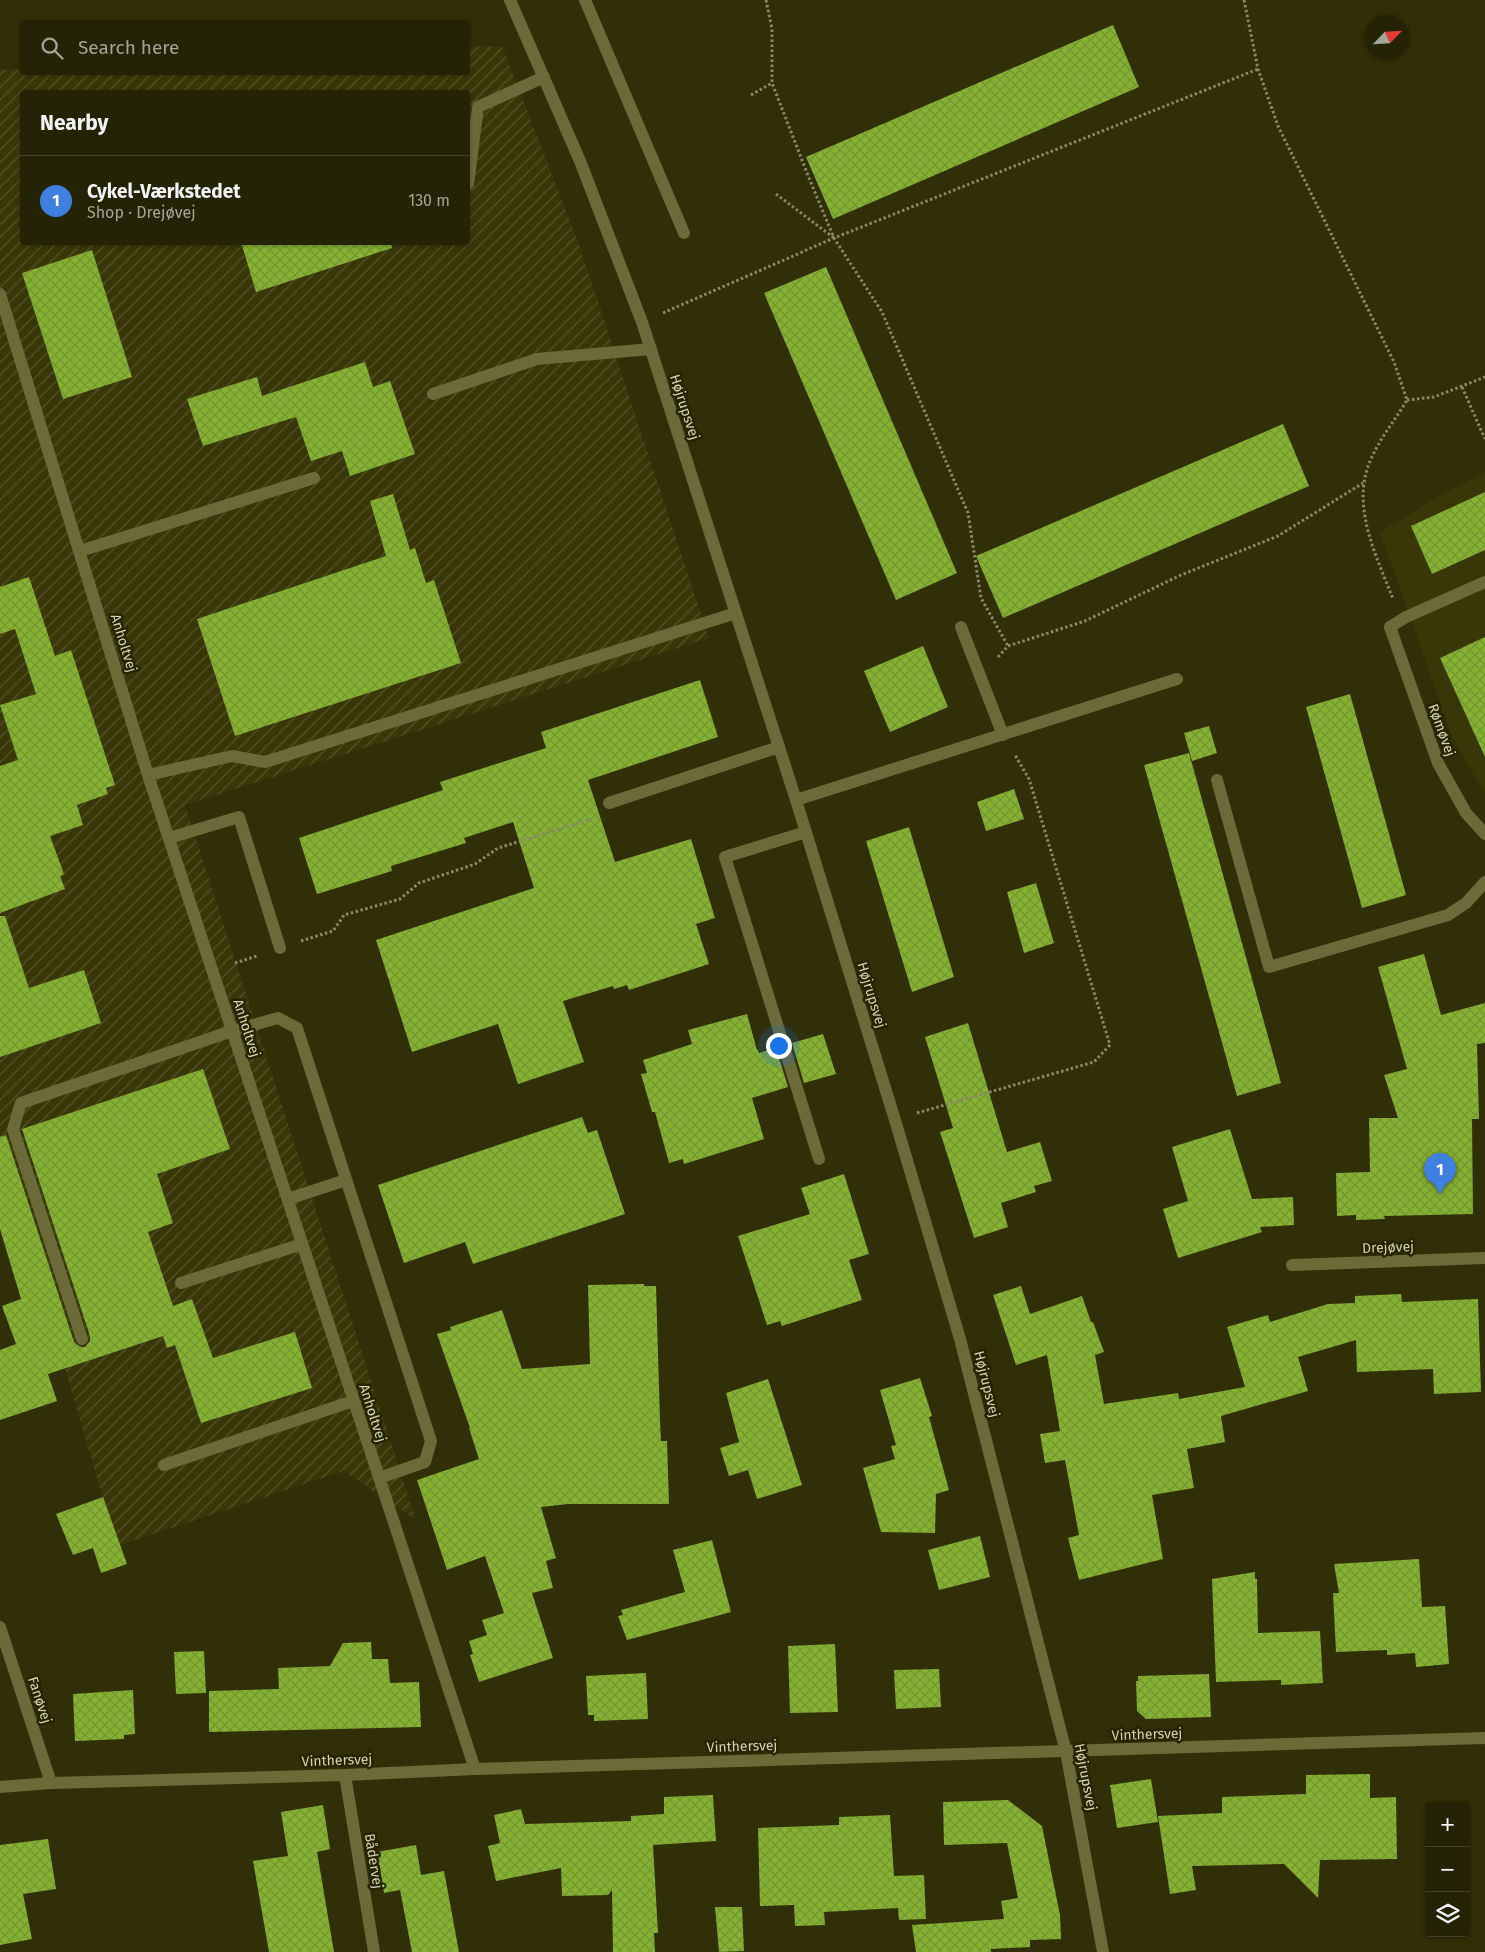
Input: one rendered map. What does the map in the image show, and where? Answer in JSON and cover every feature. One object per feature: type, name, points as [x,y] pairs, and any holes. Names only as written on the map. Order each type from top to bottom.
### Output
[{"type":"street","name":"Højrupsvej","points":[[510,0],[580,162],[642,322],[796,800],[895,1120],[960,1339],[1066,1752],[1104,1952]]},
{"type":"street","points":[[585,0],[684,233]]},
{"type":"street","points":[[470,169],[478,107],[544,77]]},
{"type":"street","name":"Anholtvej","points":[[0,294],[148,775],[475,1769]]},
{"type":"street","points":[[433,394],[537,359],[650,350]]},
{"type":"street","points":[[80,551],[314,478]]},
{"type":"street","points":[[1390,627],[1406,617],[1485,582]]},
{"type":"street","points":[[148,775],[232,756],[266,762],[736,614]]},
{"type":"street","name":"Rømøvej","points":[[1390,627],[1438,763],[1466,813],[1485,834]]},
{"type":"street","points":[[961,628],[1003,736]]},
{"type":"street","points":[[796,800],[1003,736],[1177,679]]},
{"type":"street","points":[[610,803],[779,748]]},
{"type":"street","points":[[1218,780],[1269,967],[1448,916],[1466,903],[1485,882]]},
{"type":"street","points":[[169,838],[239,817],[280,948]]},
{"type":"street","points":[[806,832],[725,857],[819,1159]]},
{"type":"street","points":[[82,1339],[13,1129],[21,1103],[232,1031],[278,1018],[297,1028],[431,1441],[425,1462],[379,1478]]},
{"type":"street","points":[[288,1200],[346,1180]]},
{"type":"street","points":[[181,1283],[302,1244]]},
{"type":"street","name":"Drejøvej","points":[[1292,1265],[1485,1258]]},
{"type":"street","points":[[164,1465],[353,1401]]},
{"type":"street","name":"Fanøvej","points":[[0,1626],[51,1784]]},
{"type":"street","name":"Vinthersvej","points":[[0,1787],[475,1769],[1485,1738]]},
{"type":"street","name":"Bådervej","points":[[345,1775],[374,1952]]},
{"type":"path","points":[[766,0],[772,29],[772,83],[834,238],[882,312],[968,513],[982,598],[1008,646]]},
{"type":"path","points":[[1244,0],[1258,69],[1278,126],[1394,362],[1408,400]]},
{"type":"path","points":[[642,322],[834,238],[1258,69]]},
{"type":"path","points":[[751,96],[772,83]]},
{"type":"path","points":[[776,194],[834,238]]},
{"type":"path","points":[[1408,400],[1434,397],[1485,377]]},
{"type":"path","points":[[1462,387],[1485,438]]},
{"type":"path","points":[[1390,627],[1393,599],[1367,532],[1363,483],[1371,458],[1408,400]]},
{"type":"path","points":[[980,675],[1008,646],[1085,622],[1180,575],[1278,536],[1363,483]]},
{"type":"path","points":[[895,1120],[1094,1062],[1110,1045],[1029,779],[1003,736]]},
{"type":"path","points":[[213,970],[333,931],[344,915],[400,899],[419,883],[476,864],[498,848],[607,814],[610,803]]},
{"type":"shaded area","points":[[502,46],[579,245],[709,638],[185,805],[416,1520],[344,1471],[117,1546],[0,1147],[0,70],[20,69],[20,75],[470,75],[470,47]]},
{"type":"shaded area","points":[[1485,472],[1485,794],[1454,741],[1380,532],[1448,491]]},
{"type":"building","points":[[1113,25],[1139,87],[833,219],[806,157]]},
{"type":"building","points":[[242,245],[392,245],[392,248],[256,292]]},
{"type":"building","points":[[92,250],[132,377],[63,399],[22,273]]},
{"type":"building","points":[[826,267],[957,573],[896,600],[764,293]]},
{"type":"building","points":[[365,362],[373,387],[390,381],[415,454],[350,476],[342,451],[311,461],[296,417],[203,446],[187,399],[257,377],[262,396]]},
{"type":"building","points":[[1283,424],[1309,486],[1003,618],[976,556]]},
{"type":"building","points":[[1485,492],[1485,550],[1432,574],[1411,526]]},
{"type":"building","points":[[393,494],[410,550],[415,548],[426,583],[434,580],[461,663],[235,736],[197,619],[386,556],[370,501]]},
{"type":"building","points":[[29,577],[55,656],[71,650],[115,785],[106,788],[108,794],[77,805],[83,825],[50,836],[64,874],[60,876],[65,889],[0,913],[0,766],[18,760],[0,705],[36,694],[15,629],[0,634],[0,587]]},
{"type":"building","points":[[1485,637],[1485,757],[1440,658]]},
{"type":"building","points":[[923,646],[948,707],[890,732],[864,671]]},
{"type":"building","points":[[700,680],[718,737],[588,780],[615,862],[691,839],[715,918],[696,924],[709,964],[629,990],[627,985],[614,989],[613,986],[563,1001],[584,1062],[518,1084],[498,1024],[412,1052],[376,940],[534,888],[513,822],[464,838],[466,843],[391,866],[392,871],[317,894],[299,838],[443,790],[440,782],[546,748],[541,732]]},
{"type":"building","points":[[1350,694],[1406,895],[1362,908],[1306,707]]},
{"type":"building","points":[[1209,726],[1217,753],[1192,761],[1184,733]]},
{"type":"building","points":[[1189,753],[1281,1083],[1237,1096],[1144,765]]},
{"type":"building","points":[[1014,789],[1024,819],[986,831],[977,802]]},
{"type":"building","points":[[909,827],[954,977],[912,992],[866,841]]},
{"type":"building","points":[[1036,883],[1054,943],[1024,953],[1007,892]]},
{"type":"building","points":[[0,916],[5,916],[29,988],[84,970],[101,1023],[0,1057]]},
{"type":"building","points":[[1424,954],[1441,1015],[1485,1003],[1485,1043],[1477,1044],[1479,1119],[1472,1119],[1473,1214],[1384,1216],[1385,1219],[1356,1220],[1356,1215],[1337,1216],[1336,1173],[1370,1172],[1369,1118],[1398,1118],[1384,1075],[1407,1069],[1378,967]]},
{"type":"building","points":[[747,1014],[757,1050],[759,1053],[776,1048],[788,1087],[752,1098],[764,1139],[684,1164],[683,1159],[669,1163],[655,1112],[652,1112],[641,1074],[647,1073],[643,1060],[692,1044],[688,1030]]},
{"type":"building","points":[[968,1023],[1007,1152],[1040,1142],[1052,1181],[1034,1186],[1036,1192],[1001,1203],[1008,1227],[974,1238],[940,1132],[953,1128],[925,1037]]},
{"type":"building","points":[[823,1034],[836,1074],[804,1083],[792,1043]]},
{"type":"building","points":[[203,1069],[230,1149],[157,1174],[173,1223],[148,1232],[173,1306],[192,1299],[213,1358],[295,1332],[312,1388],[201,1423],[175,1345],[167,1348],[163,1336],[48,1374],[57,1401],[0,1420],[0,1350],[16,1344],[2,1306],[21,1299],[0,1229],[0,1137],[6,1135],[74,1342],[80,1347],[85,1347],[90,1341],[90,1336],[22,1129]]},
{"type":"building","points":[[582,1117],[588,1133],[597,1130],[625,1214],[473,1264],[465,1242],[404,1263],[378,1185]]},
{"type":"building","points":[[1230,1129],[1252,1199],[1293,1197],[1294,1225],[1260,1227],[1262,1232],[1178,1258],[1163,1209],[1188,1201],[1172,1147]]},
{"type":"building","points":[[844,1174],[869,1254],[849,1260],[862,1300],[782,1326],[780,1321],[767,1325],[738,1236],[810,1214],[801,1188]]},
{"type":"building","points":[[644,1284],[644,1286],[656,1286],[661,1441],[667,1441],[669,1504],[568,1504],[541,1507],[556,1558],[546,1561],[553,1588],[532,1593],[553,1658],[479,1682],[470,1655],[473,1654],[469,1641],[487,1635],[482,1620],[504,1613],[485,1556],[447,1570],[417,1480],[479,1459],[437,1334],[451,1330],[450,1327],[502,1310],[522,1369],[590,1364],[588,1285]]},
{"type":"building","points":[[1021,1286],[1030,1314],[1082,1296],[1104,1352],[1095,1355],[1104,1404],[1178,1393],[1179,1399],[1245,1387],[1227,1327],[1268,1315],[1270,1322],[1328,1304],[1355,1303],[1355,1296],[1401,1294],[1402,1302],[1478,1299],[1481,1392],[1434,1394],[1433,1369],[1357,1372],[1356,1340],[1298,1357],[1308,1391],[1221,1416],[1225,1442],[1187,1449],[1194,1488],[1152,1495],[1163,1559],[1079,1580],[1068,1538],[1079,1535],[1065,1460],[1045,1463],[1040,1434],[1060,1431],[1047,1355],[1016,1365],[993,1295]]},
{"type":"building","points":[[920,1378],[932,1416],[929,1417],[949,1490],[936,1494],[935,1533],[881,1532],[863,1468],[895,1459],[891,1446],[896,1445],[880,1390]]},
{"type":"building","points":[[768,1379],[802,1485],[757,1499],[748,1470],[729,1476],[720,1448],[739,1442],[726,1393]]},
{"type":"building","points":[[103,1497],[127,1564],[101,1573],[93,1548],[73,1555],[56,1514]]},
{"type":"building","points":[[980,1536],[990,1577],[939,1590],[928,1550]]},
{"type":"building","points":[[712,1540],[731,1612],[627,1640],[618,1616],[623,1615],[621,1610],[685,1592],[673,1550]]},
{"type":"building","points":[[1419,1559],[1422,1607],[1445,1606],[1449,1664],[1416,1667],[1415,1653],[1387,1655],[1387,1650],[1336,1652],[1333,1593],[1339,1593],[1334,1564]]},
{"type":"building","points":[[1255,1572],[1255,1579],[1257,1579],[1258,1633],[1320,1631],[1323,1683],[1281,1685],[1281,1680],[1216,1682],[1212,1579]]},
{"type":"building","points":[[371,1642],[372,1659],[388,1659],[390,1683],[419,1682],[421,1727],[209,1732],[209,1691],[279,1689],[278,1668],[330,1666],[343,1643]]},
{"type":"building","points":[[835,1644],[838,1712],[790,1713],[788,1646]]},
{"type":"building","points":[[204,1651],[206,1693],[176,1694],[174,1652]]},
{"type":"building","points":[[939,1669],[941,1707],[896,1709],[894,1670]]},
{"type":"building","points":[[646,1673],[648,1719],[594,1721],[594,1715],[588,1715],[586,1676]]},
{"type":"building","points":[[1209,1674],[1211,1717],[1146,1719],[1137,1711],[1136,1681],[1138,1681],[1138,1676]]},
{"type":"building","points":[[133,1690],[135,1734],[124,1735],[124,1739],[75,1741],[73,1694]]},
{"type":"building","points":[[1370,1774],[1370,1798],[1396,1797],[1397,1859],[1320,1860],[1318,1898],[1284,1864],[1192,1866],[1196,1890],[1170,1894],[1158,1816],[1222,1813],[1222,1797],[1306,1794],[1306,1775]]},
{"type":"building","points":[[1151,1779],[1158,1822],[1117,1828],[1110,1785]]},
{"type":"building","points":[[713,1795],[716,1841],[653,1845],[658,1933],[654,1933],[655,1952],[613,1952],[612,1890],[608,1895],[562,1896],[561,1868],[496,1881],[488,1846],[500,1843],[494,1815],[521,1809],[525,1824],[631,1821],[631,1816],[664,1814],[664,1797]]},
{"type":"building","points":[[1008,1800],[1042,1826],[1060,1915],[1061,1939],[1030,1940],[1030,1947],[991,1949],[991,1952],[916,1952],[912,1925],[1004,1919],[1001,1901],[1018,1898],[1007,1843],[944,1845],[943,1802]]},
{"type":"building","points":[[323,1805],[330,1849],[317,1852],[334,1952],[269,1952],[253,1861],[288,1856],[281,1812]]},
{"type":"building","points":[[890,1815],[894,1876],[924,1875],[926,1919],[899,1920],[898,1908],[824,1912],[825,1925],[795,1926],[794,1905],[760,1906],[758,1828],[839,1825],[839,1817]]},
{"type":"building","points":[[48,1839],[56,1889],[23,1894],[32,1939],[0,1945],[0,1845]]},
{"type":"building","points":[[416,1845],[421,1875],[444,1871],[459,1952],[412,1952],[400,1890],[384,1893],[377,1852]]},
{"type":"building","points":[[715,1907],[742,1907],[744,1951],[719,1952]]},
{"type":"place","name":"Cykel-Værkstedet","points":[[1440,1194]]}]
